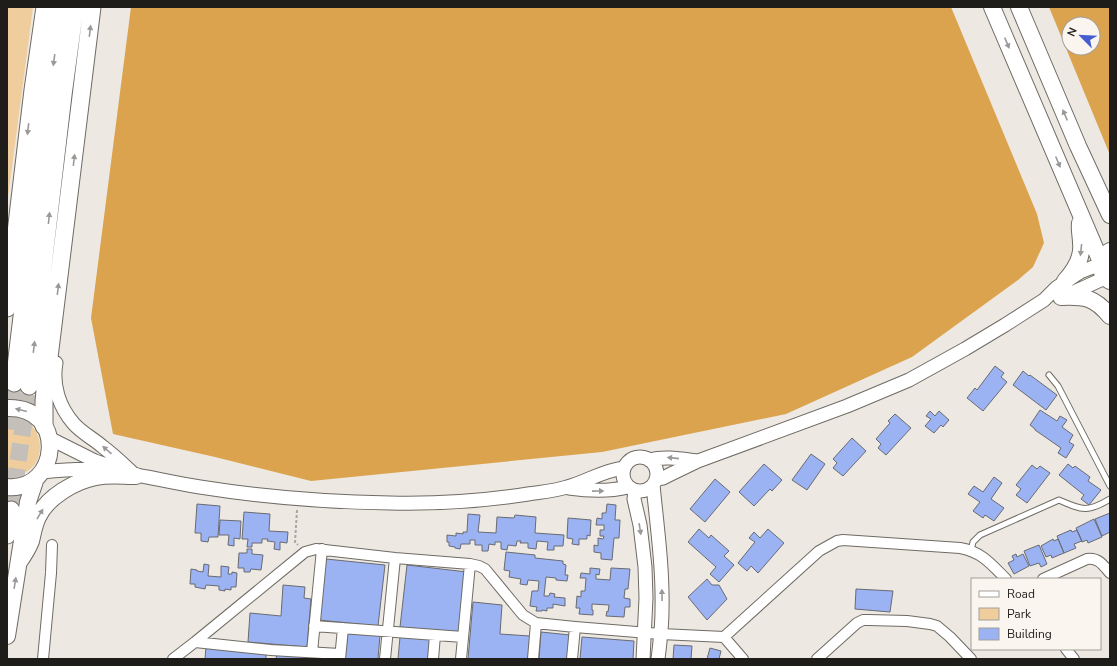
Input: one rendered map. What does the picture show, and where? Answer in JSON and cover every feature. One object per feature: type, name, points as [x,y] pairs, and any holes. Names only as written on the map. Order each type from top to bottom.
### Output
[{"type":"highway","points":[[7,308],[33,90],[45,7]]},
{"type":"highway","points":[[61,7],[47,108],[22,385],[75,7]]},
{"type":"highway","points":[[47,432],[44,402],[92,7]]},
{"type":"highway","points":[[7,535],[11,510]]},
{"type":"main road","points":[[992,7],[1106,272]]},
{"type":"main road","points":[[1019,7],[1078,146],[1110,215]]},
{"type":"main road","points":[[1065,281],[1077,266],[1081,256],[1079,225],[1082,216]]},
{"type":"main road","points":[[1062,297],[1087,297],[1094,300],[1110,316]]},
{"type":"main road","points":[[7,408],[19,408],[38,418],[47,432],[50,452],[49,460],[46,466],[39,475],[28,484],[19,487],[7,487]]},
{"type":"main road","points":[[7,636],[28,502],[39,475]]},
{"type":"main road","points":[[19,562],[30,543],[38,516],[50,500],[67,488],[87,479],[108,475],[136,476]]},
{"type":"street","points":[[654,482],[698,461],[847,406],[909,380],[1005,325],[1044,300],[1065,281],[1080,272],[1106,272]]},
{"type":"street","points":[[1044,300],[1052,300],[1062,297],[1106,272]]},
{"type":"street","points":[[53,328],[57,355],[54,371],[55,383],[66,413],[74,424],[136,476]]},
{"type":"street","points":[[47,432],[95,461],[136,476]]},
{"type":"street","points":[[567,488],[593,491],[631,489],[643,491],[647,490],[654,482],[657,475],[655,466],[649,460],[640,457],[626,463],[623,471],[623,479],[631,489],[640,525],[645,567],[646,598],[643,659]]},
{"type":"street","points":[[649,460],[666,457],[698,461]]},
{"type":"street","points":[[39,475],[66,470],[101,470],[253,495],[298,499],[425,503],[488,499],[567,488],[618,468],[624,468]]},
{"type":"street","points":[[655,504],[657,493],[661,486],[674,473]]},
{"type":"street","points":[[654,482],[661,573],[662,609],[658,659]]},
{"type":"street","points":[[173,659],[305,552],[310,550],[322,549],[479,566],[485,569],[523,615],[536,623],[645,633],[724,637],[819,551],[837,541],[843,540],[960,548],[970,550],[987,560],[1005,578]]},
{"type":"street","points":[[42,659],[52,573],[52,545]]},
{"type":"street","points":[[312,652],[322,549]]},
{"type":"street","points":[[385,659],[395,558]]},
{"type":"street","points":[[1045,578],[1092,558],[1100,562],[1110,573]]},
{"type":"street","points":[[461,659],[470,564]]},
{"type":"street","points":[[817,659],[856,623],[863,620],[868,620],[906,621],[937,626],[971,659]]},
{"type":"street","points":[[533,659],[536,623]]},
{"type":"street","points":[[314,626],[463,637]]},
{"type":"street","points":[[572,659],[575,627]]},
{"type":"street","points":[[195,642],[270,654],[312,652],[340,657],[343,628]]},
{"type":"street","points":[[433,659],[435,635]]},
{"type":"street","points":[[724,637],[743,659]]},
{"type":"lane","points":[[1049,375],[1058,386],[1072,416],[1110,486]]},
{"type":"lane","points":[[970,550],[973,542],[980,535],[1059,500],[1076,507],[1088,509],[1110,499]]},
{"type":"path","points":[[297,514],[295,542],[305,552]]},
{"type":"green space","points":[[7,7],[33,7],[7,205]]},
{"type":"green space","points":[[7,418],[21,419],[31,425],[38,435],[40,446],[38,457],[32,467],[22,474],[7,476]]},
{"type":"shaded area","points":[[131,7],[951,7],[1037,214],[1044,243],[1033,267],[1018,280],[912,357],[786,414],[602,452],[311,481],[113,434],[91,318]]},
{"type":"shaded area","points":[[1049,7],[1110,7],[1110,155],[1069,56],[1101,56],[1101,16],[1061,16],[1061,36]]},
{"type":"building","points":[[995,366],[1004,373],[1001,377],[1007,382],[983,411],[967,398],[975,388],[977,390]]},
{"type":"building","points":[[1023,371],[1057,395],[1046,410],[1013,385]]},
{"type":"building","points":[[1040,410],[1057,421],[1060,416],[1067,420],[1062,427],[1073,435],[1069,442],[1074,445],[1066,458],[1058,453],[1061,448],[1030,425]]},
{"type":"building","points":[[930,411],[935,416],[939,411],[949,420],[943,427],[941,425],[934,433],[925,426],[931,419],[926,416]]},
{"type":"building","points":[[895,414],[911,428],[886,455],[878,448],[881,444],[876,439],[890,423],[888,421]]},
{"type":"building","points":[[852,438],[866,451],[843,476],[833,468],[837,463],[833,459]]},
{"type":"building","points":[[811,454],[825,464],[807,490],[792,480]]},
{"type":"building","points":[[764,464],[782,480],[772,491],[770,489],[754,506],[739,492]]},
{"type":"building","points":[[1068,464],[1073,468],[1075,466],[1090,477],[1088,481],[1101,490],[1089,505],[1081,499],[1084,495],[1059,475]]},
{"type":"building","points":[[1032,465],[1037,469],[1040,466],[1050,473],[1027,503],[1016,495],[1021,489],[1016,485]]},
{"type":"building","points":[[994,477],[1002,483],[991,499],[1004,508],[994,521],[985,515],[983,518],[973,511],[980,502],[968,494],[974,486],[983,492]]},
{"type":"building","points":[[715,479],[730,492],[705,522],[690,509]]},
{"type":"building","points":[[197,504],[220,506],[218,537],[209,537],[208,542],[201,541],[201,533],[195,533]]},
{"type":"building","points":[[607,504],[616,505],[615,520],[620,520],[619,538],[614,538],[612,560],[601,559],[601,553],[594,552],[594,545],[598,546],[598,538],[603,539],[604,536],[600,536],[600,530],[604,530],[604,525],[596,525],[597,518],[602,519],[602,513],[606,513]]},
{"type":"building","points":[[244,512],[270,514],[269,531],[288,532],[287,543],[280,542],[280,550],[274,549],[275,542],[267,541],[268,539],[262,539],[262,543],[252,543],[252,547],[247,547],[248,539],[242,539]]},
{"type":"building","points":[[1110,513],[1110,532],[1102,536],[1095,519]]},
{"type":"building","points":[[468,514],[480,515],[478,532],[496,533],[497,517],[514,518],[515,515],[536,517],[535,533],[564,535],[563,546],[554,546],[554,550],[547,550],[548,542],[537,541],[536,549],[528,548],[528,543],[520,543],[521,541],[517,541],[516,546],[508,545],[507,550],[501,549],[501,542],[495,542],[495,545],[489,544],[488,551],[482,551],[482,545],[475,545],[475,540],[470,540],[470,544],[461,544],[460,549],[449,546],[449,542],[447,542],[447,535],[456,536],[456,533],[463,534],[463,532],[467,532]]},
{"type":"building","points":[[568,518],[591,520],[590,536],[587,535],[587,539],[579,539],[579,545],[572,544],[573,539],[567,538]]},
{"type":"building","points":[[1094,519],[1102,537],[1088,543],[1087,540],[1082,542],[1076,528]]},
{"type":"building","points":[[220,520],[241,521],[240,539],[234,538],[234,546],[228,545],[229,535],[219,535]]},
{"type":"building","points":[[699,529],[709,538],[711,535],[729,551],[724,556],[734,565],[719,582],[710,574],[716,567],[688,542]]},
{"type":"building","points":[[768,529],[784,543],[758,573],[751,566],[747,571],[738,563],[755,542],[749,538],[754,532],[760,538]]},
{"type":"building","points":[[1071,530],[1072,532],[1077,530],[1082,541],[1074,544],[1076,548],[1064,553],[1057,536]]},
{"type":"building","points":[[1053,539],[1054,541],[1058,539],[1064,553],[1052,558],[1051,555],[1046,557],[1041,546]]},
{"type":"building","points":[[1039,545],[1047,564],[1041,567],[1039,563],[1030,566],[1024,551]]},
{"type":"building","points":[[247,549],[252,549],[252,554],[263,555],[261,570],[251,569],[250,572],[244,572],[244,568],[238,568],[239,553],[247,553]]},
{"type":"building","points":[[506,552],[535,555],[535,558],[563,561],[563,564],[566,565],[565,575],[568,575],[567,581],[546,577],[544,596],[549,596],[550,593],[555,594],[554,597],[565,598],[565,606],[553,604],[553,608],[547,608],[547,611],[536,611],[537,607],[530,606],[532,591],[538,591],[539,581],[528,580],[527,585],[520,584],[521,579],[509,577],[510,571],[504,570]]},
{"type":"building","points":[[1016,554],[1017,557],[1023,554],[1029,566],[1014,574],[1008,563],[1014,560],[1012,556]]},
{"type":"building","points":[[326,559],[385,565],[378,626],[319,620]]},
{"type":"building","points":[[204,564],[209,565],[208,576],[221,577],[221,566],[229,567],[228,574],[232,574],[232,572],[237,573],[236,587],[231,587],[231,590],[225,589],[225,591],[219,590],[219,586],[206,585],[205,589],[195,587],[195,584],[190,584],[191,569],[203,572]]},
{"type":"building","points":[[407,565],[467,572],[460,633],[400,627]]},
{"type":"building","points":[[590,568],[600,569],[599,575],[596,574],[596,579],[610,580],[611,568],[630,569],[628,589],[625,589],[624,598],[630,599],[630,607],[625,607],[624,617],[606,616],[609,605],[592,604],[593,615],[579,614],[580,608],[576,608],[577,596],[581,597],[581,591],[585,591],[586,578],[580,578],[581,573],[590,574]]},
{"type":"building","points":[[707,579],[712,585],[719,585],[727,599],[707,620],[688,597]]},
{"type":"building","points":[[283,585],[305,587],[304,598],[311,599],[307,647],[248,642],[250,613],[281,616]]},
{"type":"building","points":[[856,589],[893,591],[890,612],[855,609]]},
{"type":"building","points":[[473,602],[502,605],[500,634],[530,636],[528,659],[468,659]]},
{"type":"building","points":[[348,632],[380,635],[378,659],[345,659]]},
{"type":"building","points":[[541,632],[570,635],[568,659],[539,659]]},
{"type":"building","points":[[400,637],[430,639],[428,659],[398,659]]},
{"type":"building","points":[[582,637],[634,641],[633,659],[580,659]]},
{"type":"building","points":[[674,645],[692,646],[691,659],[673,659]]},
{"type":"building","points":[[206,647],[266,653],[266,659],[205,659]]},
{"type":"building","points":[[710,648],[721,651],[719,659],[707,659]]},
{"type":"building","points":[[277,654],[329,659],[276,659]]},
{"type":"tunnel","points":[[7,429],[14,383]]},
{"type":"tunnel","points":[[11,510],[29,386]]}]
